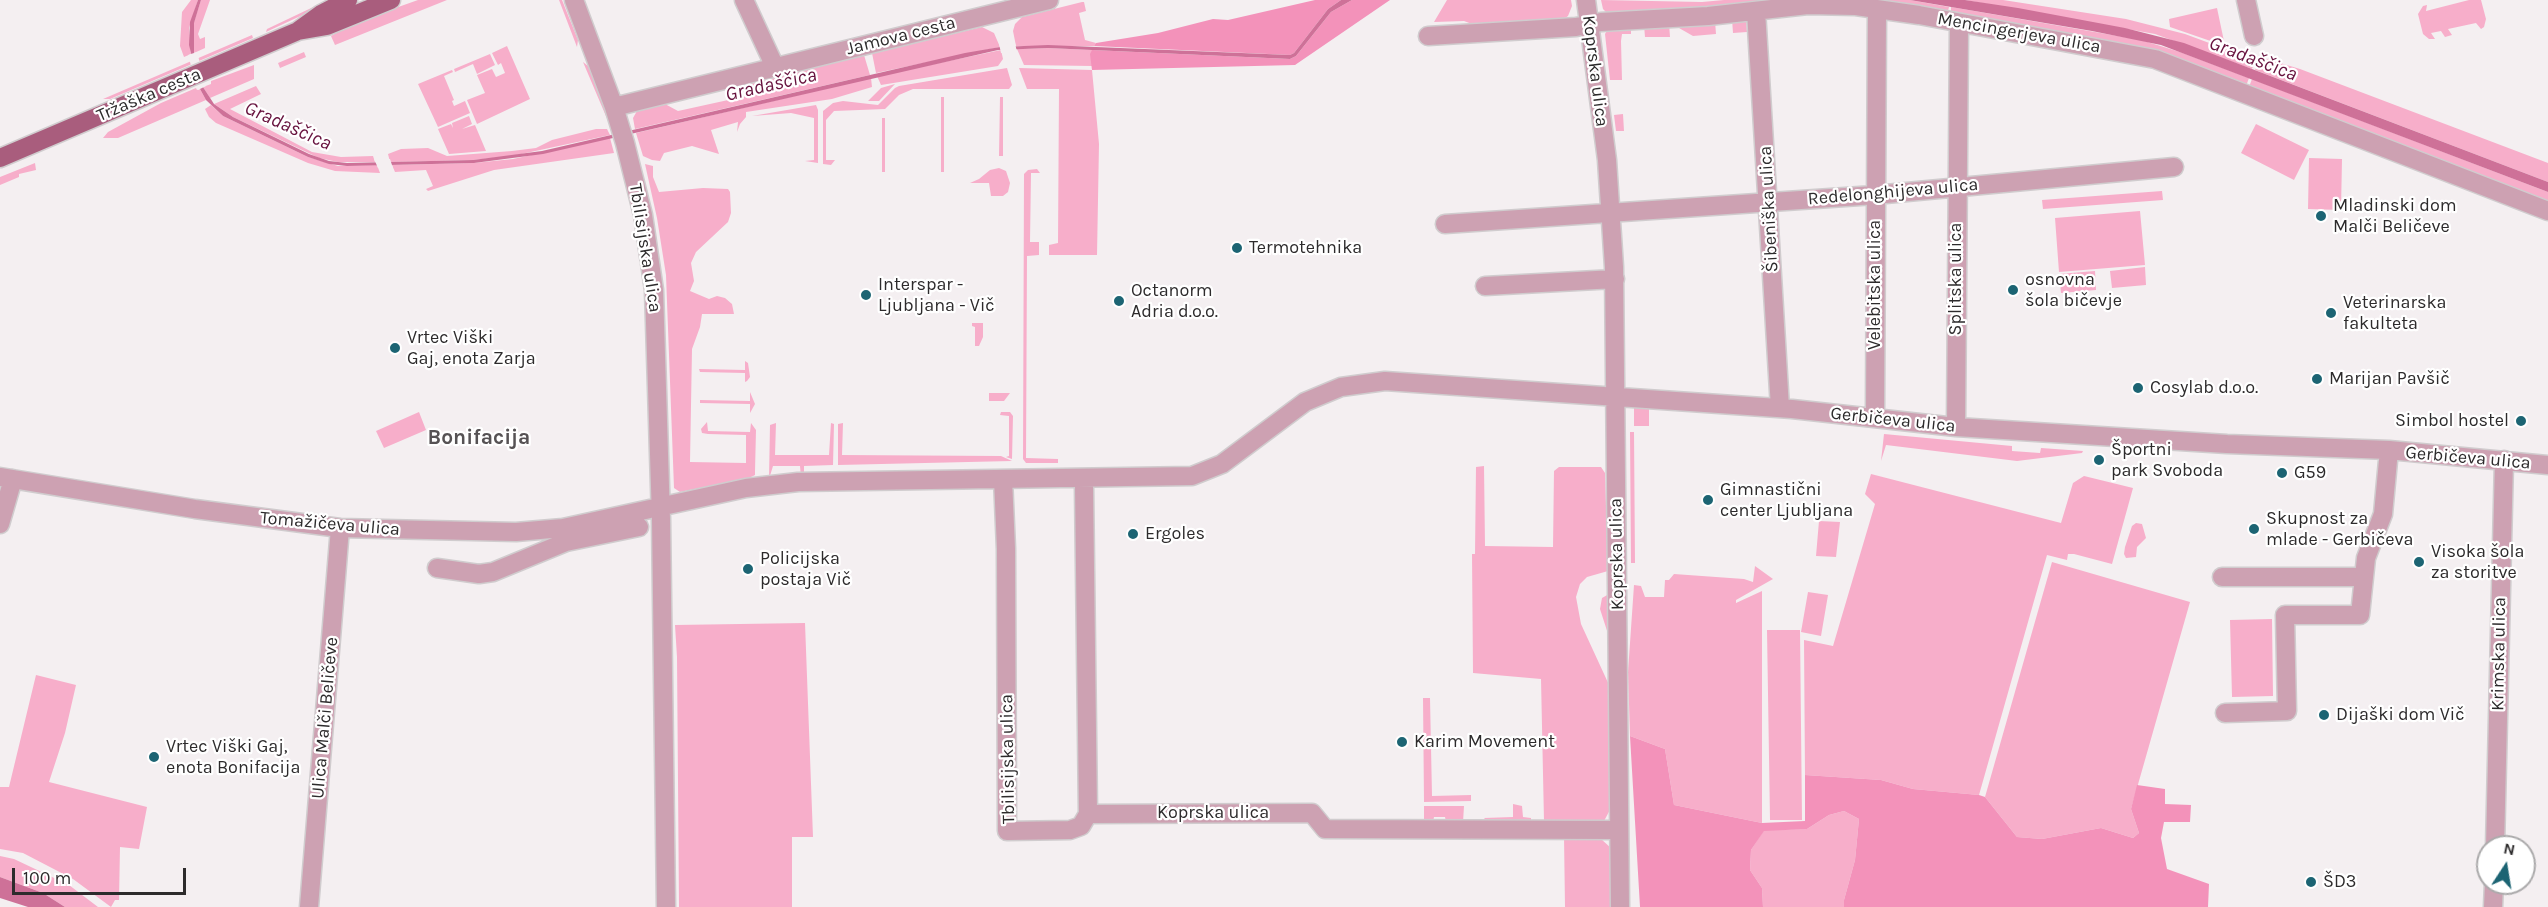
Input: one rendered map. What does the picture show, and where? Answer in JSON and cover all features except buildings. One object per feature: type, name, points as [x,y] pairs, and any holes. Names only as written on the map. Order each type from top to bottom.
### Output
[{"type":"main road","name":"Tržaška cesta","points":[[298,32],[321,14],[348,0]]},
{"type":"main road","name":"Tržaška cesta","points":[[0,158],[298,32],[327,26],[391,0]]},
{"type":"street","name":"Tbilisijska ulica","points":[[574,0],[623,134],[643,215],[654,290],[661,507],[666,907]]},
{"type":"street","points":[[744,0],[775,67]]},
{"type":"street","name":"Jamova cesta","points":[[614,107],[1049,0]]},
{"type":"street","name":"Koprska ulica","points":[[1586,0],[1611,214],[1614,279],[1620,907]]},
{"type":"street","points":[[2246,0],[2253,36]]},
{"type":"street","name":"Mencingerjeva ulica","points":[[1428,36],[1756,11],[1819,4],[1877,9],[2155,59],[2548,211]]},
{"type":"street","name":"Velebitska ulica","points":[[1875,417],[1877,9]]},
{"type":"street","name":"Šibeniška ulica","points":[[1756,11],[1780,408]]},
{"type":"street","name":"Splitska ulica","points":[[1956,427],[1959,23]]},
{"type":"street","name":"Redelonghijeva ulica","points":[[1611,214],[1875,195],[2174,167]]},
{"type":"street","points":[[1445,224],[1611,214]]},
{"type":"street","points":[[1485,286],[1614,279]]},
{"type":"street","name":"Gerbičeva ulica","points":[[1081,478],[1176,477],[1204,473],[1245,448],[1305,402],[1341,387],[1360,383],[1397,381],[1780,408],[1956,427],[2227,444],[2389,450],[2548,465]]},
{"type":"street","name":"Gerbičeva ulica","points":[[2225,713],[2287,711],[2285,615],[2360,615],[2368,550],[2383,514],[2389,450]]},
{"type":"street","name":"Krimska ulica","points":[[2495,835],[2504,460]]},
{"type":"street","points":[[0,524],[6,478]]},
{"type":"street","name":"Tomažičeva ulica","points":[[6,478],[195,509],[340,528],[564,535],[661,507]]},
{"type":"street","points":[[661,507],[746,488],[798,482],[1081,478],[1084,485],[1088,814]]},
{"type":"street","name":"Tbilisijska ulica","points":[[1003,479],[1006,549],[1007,831],[1070,830],[1081,826],[1088,814]]},
{"type":"street","points":[[436,568],[470,573],[493,572],[564,535],[639,527]]},
{"type":"street","name":"Ulica Malči Beličeve","points":[[309,907],[340,528]]},
{"type":"street","points":[[2222,576],[2364,577]]},
{"type":"street","name":"Koprska ulica","points":[[1088,814],[1312,813],[1325,829],[1619,830]]},
{"type":"shaded area","points":[[191,0],[198,0],[189,28],[191,54],[184,57],[180,46],[182,12]]},
{"type":"shaded area","name":"Gradaščica","points":[[198,0],[201,0],[194,23],[194,53],[203,87],[214,104],[233,117],[309,154],[329,161],[347,163],[473,160],[542,151],[965,53],[1000,47],[1048,45],[1290,55],[1294,53],[1328,9],[1341,0],[1352,0],[1331,12],[1296,56],[1290,59],[1048,48],[998,50],[543,154],[474,163],[347,166],[329,164],[308,157],[223,116],[206,100],[200,89],[189,45],[190,22]]},
{"type":"shaded area","points":[[201,0],[210,0],[198,34],[200,39],[205,37],[205,48],[194,53],[194,22]]},
{"type":"shaded area","points":[[328,0],[335,0],[266,32],[267,29]]},
{"type":"shaded area","points":[[418,0],[447,0],[335,45],[331,36],[356,22]]},
{"type":"shaded area","points":[[559,0],[562,0],[578,40],[577,47]]},
{"type":"shaded area","points":[[1315,0],[1341,0],[1328,9],[1294,53],[1290,55],[1094,46],[1096,43],[1158,33],[1213,19],[1228,20]]},
{"type":"shaded area","points":[[1352,0],[1390,0],[1295,65],[1092,70],[1090,54],[1092,50],[1290,59],[1296,56],[1331,12]]},
{"type":"shaded area","points":[[1447,0],[1571,0],[1572,6],[1568,16],[1564,19],[1472,24],[1464,21],[1434,22]]},
{"type":"shaded area","points":[[1601,0],[1702,2],[1800,0],[1609,15],[1603,9]]},
{"type":"shaded area","points":[[1853,0],[1910,0],[1949,7],[1948,11]]},
{"type":"shaded area","points":[[1910,0],[1965,0],[2018,8],[2125,28],[2184,43],[2548,182],[2548,192],[2161,45]]},
{"type":"shaded area","points":[[1965,0],[2003,0],[2126,19],[2185,34],[2247,57],[2255,57],[2255,61],[2252,69],[2155,34]]},
{"type":"shaded area","points":[[2469,0],[2481,0],[2486,19],[2484,27],[2481,29],[2476,23],[2448,29],[2452,35],[2445,37],[2441,31],[2431,33],[2435,39],[2429,39],[2423,34],[2418,14],[2423,6],[2427,5],[2426,11]]},
{"type":"shaded area","points":[[1084,2],[1086,11],[1079,13],[1085,40],[1096,43],[1094,46],[1016,46],[1013,31],[1015,24],[1022,17]]},
{"type":"shaded area","points":[[1951,7],[2141,40],[2249,78],[2246,86],[1957,16],[1958,12],[1951,11]]},
{"type":"shaded area","points":[[2217,8],[2225,46],[2170,27],[2169,19]]},
{"type":"shaded area","points":[[1732,19],[1746,20],[1747,32],[1733,33]]},
{"type":"shaded area","points":[[1715,21],[1716,34],[1693,36],[1679,28],[1679,23]]},
{"type":"shaded area","points":[[1669,23],[1670,37],[1645,37],[1644,25]]},
{"type":"shaded area","points":[[1631,25],[1631,34],[1622,34],[1622,80],[1610,80],[1605,34],[1608,29]]},
{"type":"shaded area","points":[[982,27],[994,33],[1000,47],[876,73],[872,53]]},
{"type":"shaded area","points":[[252,35],[253,38],[110,99],[103,99]]},
{"type":"shaded area","points":[[507,46],[530,99],[477,124],[467,100],[485,93],[477,75],[492,69],[496,77],[505,73],[501,63],[498,65],[492,53]]},
{"type":"shaded area","points":[[1017,49],[1092,50],[1092,66],[1024,65]]},
{"type":"shaded area","points":[[1001,50],[1003,59],[998,66],[881,85],[877,76]]},
{"type":"shaded area","points":[[304,52],[306,57],[280,68],[278,63]]},
{"type":"shaded area","points":[[490,54],[495,65],[477,74],[473,64],[455,72],[454,69]]},
{"type":"shaded area","points":[[864,55],[870,75],[635,129],[633,118],[637,111],[665,104],[678,111],[751,95],[739,85]]},
{"type":"shaded area","points":[[2257,56],[2300,69],[2548,163],[2548,182],[2255,70],[2258,62]]},
{"type":"shaded area","points":[[583,62],[588,66],[610,116],[611,128]]},
{"type":"shaded area","points":[[254,65],[254,79],[210,98],[203,87],[211,84],[211,81]]},
{"type":"shaded area","points":[[1007,68],[1012,85],[1009,89],[913,89],[899,95],[885,109],[834,111],[826,120],[826,160],[835,160],[831,165],[823,164],[823,111],[833,103],[843,101],[878,105],[899,86]]},
{"type":"shaded area","points":[[1019,68],[1092,70],[1099,144],[1097,255],[1049,255],[1049,245],[1058,243],[1059,89],[1027,89]]},
{"type":"shaded area","points":[[452,70],[453,72],[444,76],[454,100],[452,101],[454,106],[465,101],[470,113],[438,127],[418,84]]},
{"type":"shaded area","points":[[871,78],[872,87],[832,99],[746,112],[746,117],[737,132],[738,122],[711,130],[719,154],[692,146],[664,153],[660,161],[652,160],[643,156],[636,133]]},
{"type":"shaded area","points":[[2252,79],[2548,192],[2548,202],[2249,87]]},
{"type":"shaded area","points":[[895,84],[879,101],[868,101],[881,88]]},
{"type":"shaded area","points":[[256,86],[261,94],[230,109],[312,152],[341,157],[373,156],[375,162],[338,162],[319,158],[233,117],[214,104]]},
{"type":"shaded area","points":[[196,88],[200,89],[206,100],[118,138],[103,138],[108,132],[161,103]]},
{"type":"shaded area","points":[[941,97],[944,97],[944,172],[941,172]]},
{"type":"shaded area","points":[[1000,97],[1003,97],[1003,156],[999,156]]},
{"type":"shaded area","points":[[211,105],[223,116],[308,157],[338,166],[377,165],[380,173],[335,171],[308,163],[216,123],[205,109]]},
{"type":"shaded area","points":[[816,105],[818,110],[818,163],[805,161],[814,160],[814,118],[791,113],[752,116]]},
{"type":"shaded area","points":[[1623,114],[1624,131],[1616,131],[1614,115]]},
{"type":"shaded area","points":[[469,116],[472,124],[462,129],[475,125],[486,151],[449,154],[438,129],[451,124],[453,128],[452,123]]},
{"type":"shaded area","points":[[882,118],[885,118],[885,172],[882,172]]},
{"type":"shaded area","points":[[2256,124],[2309,150],[2294,180],[2241,153]]},
{"type":"shaded area","points":[[596,129],[607,129],[610,135],[512,156],[473,160],[390,162],[388,154],[401,149],[428,148],[447,156],[512,151],[536,148],[552,140]]},
{"type":"shaded area","points":[[610,138],[614,153],[494,170],[428,191],[426,189],[433,186],[426,170],[395,172],[392,165],[474,163],[513,159]]},
{"type":"shaded area","points":[[2309,158],[2342,159],[2341,210],[2308,209]]},
{"type":"shaded area","points":[[35,163],[36,170],[19,174],[19,177],[0,185],[0,177]]},
{"type":"shaded area","points":[[645,164],[653,166],[653,177],[659,192],[703,188],[728,189],[730,192],[731,213],[728,222],[696,252],[691,263],[694,281],[690,291],[709,299],[717,296],[725,298],[732,304],[734,314],[702,314],[692,349],[690,462],[746,463],[746,435],[708,434],[702,433],[701,429],[707,422],[708,431],[750,432],[751,423],[756,430],[755,475],[749,478],[680,492],[674,488],[666,275]]},
{"type":"shaded area","points":[[999,168],[1006,171],[1010,183],[1008,192],[1003,196],[991,196],[989,183],[970,183],[990,170]]},
{"type":"shaded area","points":[[1037,169],[1040,173],[1031,173],[1030,242],[1039,242],[1039,255],[1027,256],[1026,458],[1058,459],[1058,463],[1026,463],[1023,459],[1024,174],[1028,170]]},
{"type":"shaded area","points":[[2162,191],[2163,200],[2043,209],[2042,200]]},
{"type":"shaded area","points":[[2140,211],[2145,265],[2059,272],[2055,218]]},
{"type":"shaded area","points":[[2145,267],[2146,285],[2112,288],[2110,271]]},
{"type":"shaded area","points":[[2095,271],[2096,290],[2061,293],[2059,274]]},
{"type":"shaded area","points":[[972,323],[983,323],[983,337],[979,346],[975,346],[975,327]]},
{"type":"shaded area","points":[[745,361],[748,363],[750,377],[745,382],[745,373],[700,372],[699,369],[745,370]]},
{"type":"shaded area","points":[[750,392],[755,404],[750,413],[750,404],[700,403],[700,400],[750,401]]},
{"type":"shaded area","points":[[989,393],[1010,393],[1004,401],[989,401]]},
{"type":"shaded area","points":[[1634,408],[1649,409],[1649,426],[1634,426]]},
{"type":"shaded area","points":[[419,412],[426,430],[384,448],[376,431]]},
{"type":"shaded area","points":[[1001,412],[1010,412],[1013,416],[1012,459],[1006,457],[1009,456],[1009,416],[1000,415]]},
{"type":"shaded area","points":[[776,423],[775,455],[829,455],[831,423],[834,424],[833,465],[804,466],[804,476],[801,477],[800,466],[773,466],[769,479],[770,425]]},
{"type":"shaded area","points":[[843,423],[842,455],[1001,456],[1012,461],[838,465],[838,424]]},
{"type":"shaded area","points":[[1625,432],[1626,432],[1626,563]]},
{"type":"shaded area","points":[[1630,432],[1634,432],[1635,563],[1631,563]]},
{"type":"shaded area","points":[[1884,434],[2012,446],[2012,451],[2040,453],[2041,448],[2083,451],[2082,453],[2017,461],[1886,445],[1881,461]]},
{"type":"shaded area","points":[[1484,466],[1485,546],[1553,547],[1554,471],[1559,467],[1601,467],[1605,473],[1608,571],[1587,577],[1580,584],[1576,597],[1581,624],[1610,687],[1612,806],[1604,821],[1544,821],[1541,679],[1473,673],[1472,554],[1475,554],[1476,467]]},
{"type":"shaded area","points":[[1871,474],[2061,523],[2073,483],[2084,476],[2133,488],[2112,564],[2074,554],[2068,554],[2067,560],[2047,555],[1979,795],[1913,789],[1881,780],[1805,775],[1804,640],[1833,646],[1875,504],[1865,494]]},
{"type":"shaded area","points":[[1819,521],[1840,522],[1836,557],[1816,556]]},
{"type":"shaded area","points":[[2136,523],[2142,524],[2146,538],[2137,547],[2136,557],[2126,558],[2125,547],[2132,526]]},
{"type":"shaded area","points":[[2052,562],[2190,602],[2131,809],[2139,833],[2133,838],[2101,828],[2042,839],[2017,837],[1985,797]]},
{"type":"shaded area","points":[[1755,566],[1773,579],[1736,600],[1736,603],[1762,591],[1762,823],[1674,805],[1665,749],[1630,736],[1628,672],[1634,585],[1641,586],[1645,597],[1664,597],[1665,580],[1669,580],[1674,574],[1744,579],[1753,582]]},
{"type":"shaded area","points":[[1808,592],[1828,595],[1821,636],[1801,632]]},
{"type":"shaded area","points":[[1609,594],[1610,640],[1600,609],[1602,598]]},
{"type":"shaded area","points":[[2272,619],[2273,696],[2232,697],[2230,620]]},
{"type":"shaded area","points":[[805,623],[813,837],[792,837],[792,907],[679,907],[675,625]]},
{"type":"shaded area","points":[[672,627],[676,907],[673,907]]},
{"type":"shaded area","points":[[1767,630],[1800,630],[1802,820],[1770,820]]},
{"type":"shaded area","points":[[36,675],[76,685],[65,733],[49,782],[147,807],[139,849],[120,847],[119,900],[115,900],[111,907],[73,879],[23,853],[0,849],[0,787],[9,787]]},
{"type":"shaded area","points":[[1423,698],[1430,698],[1432,796],[1471,795],[1471,801],[1424,802]]},
{"type":"shaded area","points":[[1630,736],[1665,749],[1674,805],[1762,823],[1805,821],[1805,775],[1881,780],[1913,789],[1979,795],[1985,797],[2017,837],[2042,839],[2101,828],[2133,838],[2139,833],[2131,809],[2137,785],[2165,789],[2165,804],[2191,805],[2190,822],[2164,822],[2161,838],[2167,869],[2209,884],[2208,907],[1844,907],[1855,860],[1859,819],[1844,811],[1829,815],[1807,829],[1764,831],[1751,850],[1750,870],[1762,888],[1763,907],[1640,907]]},
{"type":"shaded area","points":[[1513,804],[1522,806],[1523,817],[1531,818],[1531,822],[1487,821],[1484,818],[1513,817]]},
{"type":"shaded area","points":[[1424,806],[1464,806],[1463,822],[1446,822],[1445,817],[1434,817],[1433,822],[1424,821]]},
{"type":"shaded area","points":[[1844,811],[1859,819],[1855,860],[1844,907],[1763,907],[1762,888],[1750,870],[1751,850],[1764,830],[1807,829],[1829,815]]},
{"type":"shaded area","points":[[1564,836],[1601,839],[1611,848],[1611,907],[1565,907]]},
{"type":"shaded area","points":[[0,856],[14,859],[69,885],[98,907],[65,907],[43,893],[0,877]]},
{"type":"shaded area","points":[[0,877],[43,893],[65,907],[28,907],[0,898]]},
{"type":"pier","points":[[1015,43],[1017,52],[1001,53],[999,44]]},
{"type":"pier","points":[[197,52],[206,86],[198,90],[188,55]]},
{"type":"pier","points":[[374,159],[390,159],[393,168],[378,168]]},
{"type":"place","name":"Mladinski dom Malči Beličeve","points":[[2321,216]]},
{"type":"place","name":"Termotehnika","points":[[1237,248]]},
{"type":"place","name":"osnovna šola bičevje","points":[[2013,290]]},
{"type":"place","name":"Interspar - Ljubljana - Vič","points":[[866,295]]},
{"type":"place","name":"Octanorm Adria d.o.o.","points":[[1119,301]]},
{"type":"place","name":"Veterinarska fakulteta","points":[[2331,313]]},
{"type":"place","name":"Vrtec Viški Gaj, enota Zarja","points":[[395,348]]},
{"type":"place","name":"Marijan Pavšič","points":[[2317,379]]},
{"type":"place","name":"Cosylab d.o.o.","points":[[2138,388]]},
{"type":"place","name":"Simbol hostel","points":[[2521,421]]},
{"type":"place","name":"Športni park Svoboda","points":[[2099,460]]},
{"type":"place","name":"G59","points":[[2282,473]]},
{"type":"place","name":"Gimnastični center Ljubljana","points":[[1708,500]]},
{"type":"place","name":"Skupnost za mlade - Gerbičeva","points":[[2254,529]]},
{"type":"place","name":"Ergoles","points":[[1133,534]]},
{"type":"place","name":"Visoka šola za storitve","points":[[2419,562]]},
{"type":"place","name":"Policijska postaja Vič","points":[[748,569]]},
{"type":"place","name":"Dijaški dom Vič","points":[[2324,715]]},
{"type":"place","name":"Karim Movement","points":[[1402,742]]},
{"type":"place","name":"Vrtec Viški Gaj, enota Bonifacija","points":[[154,757]]},
{"type":"place","name":"ŠD3","points":[[2311,882]]},
{"type":"district","name":"Bonifacija","points":[[479,438]]}]
